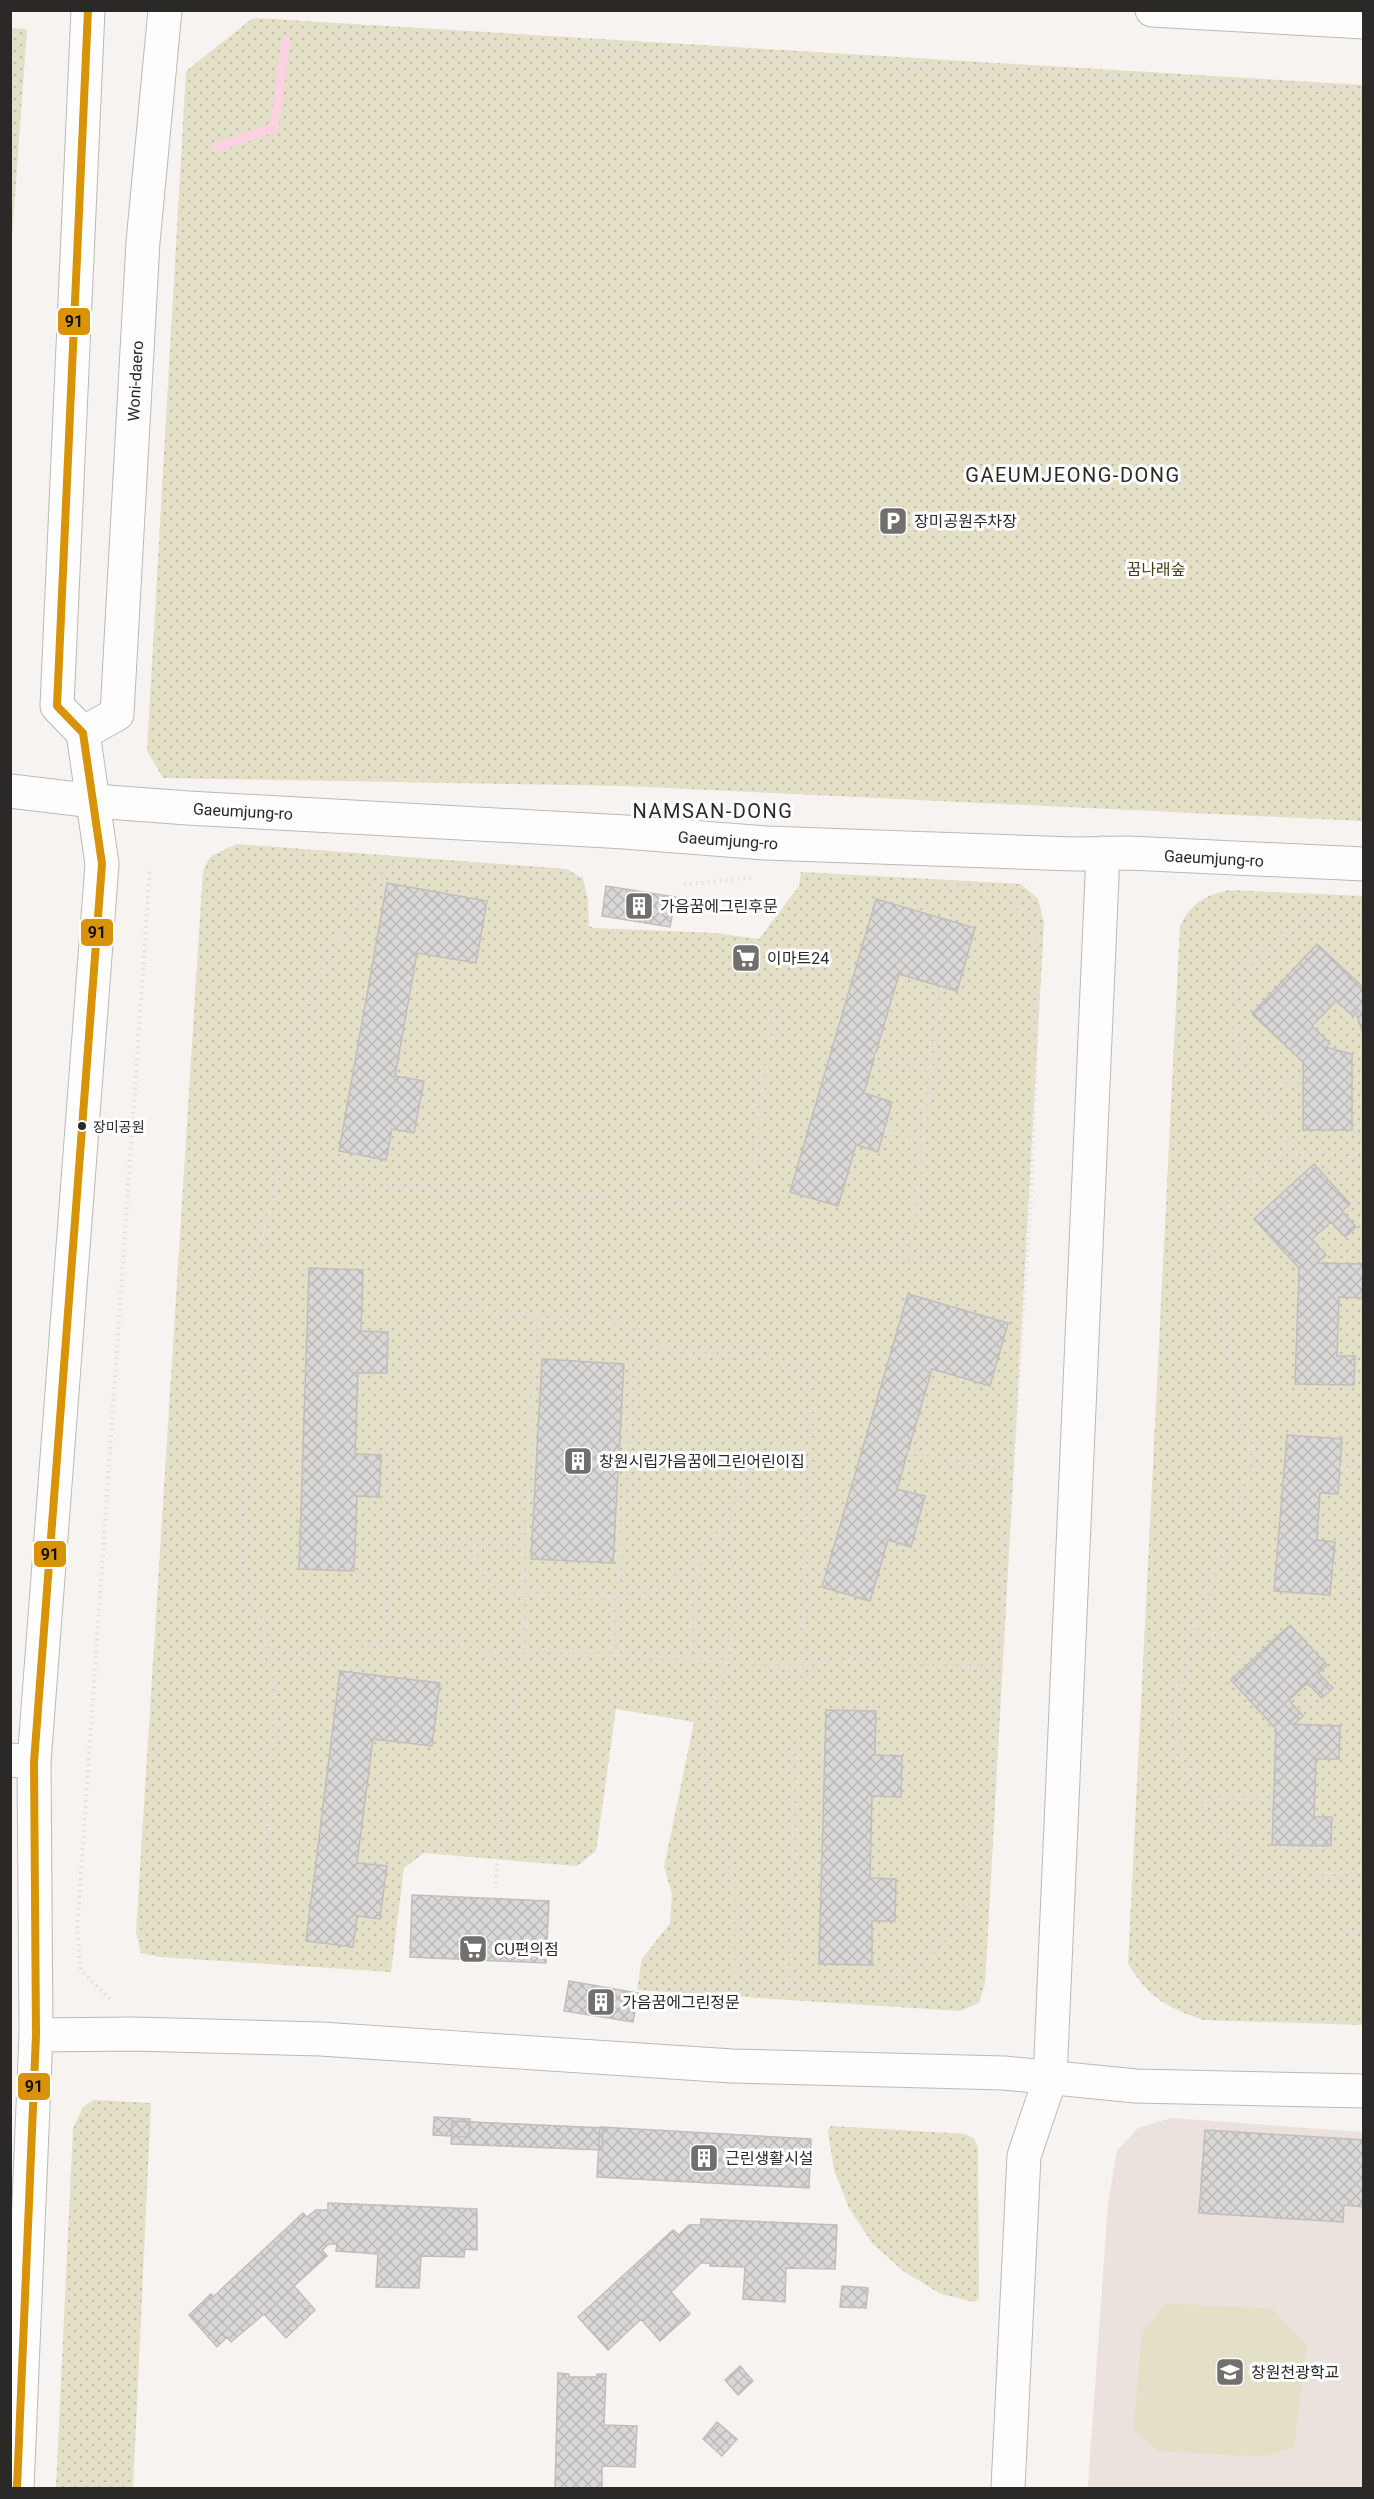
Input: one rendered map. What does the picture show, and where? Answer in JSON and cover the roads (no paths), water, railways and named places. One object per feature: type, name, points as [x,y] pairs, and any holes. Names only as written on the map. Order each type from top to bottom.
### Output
[{"type":"street","points":[[18,2488],[36,2036],[22,1761],[102,864],[83,733],[57,706],[88,10]]},
{"type":"street","name":"Woni-daero","points":[[83,733],[117,714],[143,242],[165,10]]},
{"type":"street","points":[[1152,10],[1364,22]]},
{"type":"street","name":"Gaeumjung-ro","points":[[10,791],[94,801],[766,843],[1103,853],[1364,864]]},
{"type":"street","points":[[1008,2488],[1024,2156],[1050,2079],[1103,853]]},
{"type":"street","points":[[36,2036],[133,2034],[321,2039],[732,2066],[1004,2073],[1136,2086],[1364,2091]]},
{"type":"waterway","points":[[217,147],[274,128],[286,41]]},
{"type":"place","name":"장미공원주차장","points":[[893,521]]},
{"type":"place","name":"가음꿈에그린후문","points":[[639,906]]},
{"type":"place","name":"이마트24","points":[[746,958]]},
{"type":"place","name":"장미공원","points":[[82,1126]]},
{"type":"place","name":"창원시립가음꿈에그린어린이집","points":[[578,1461]]},
{"type":"place","name":"CU편의점","points":[[473,1949]]},
{"type":"place","name":"가음꿈에그린정문","points":[[601,2002]]},
{"type":"place","name":"근린생활시설","points":[[704,2158]]},
{"type":"place","name":"창원천광학교","points":[[1230,2372]]},
{"type":"district","name":"GAEUMJEONG-DONG","points":[[1073,475]]},
{"type":"district","name":"NAMSAN-DONG","points":[[713,811]]},
{"type":"park label","name":"꿈나래숲","points":[[1156,569]]}]
